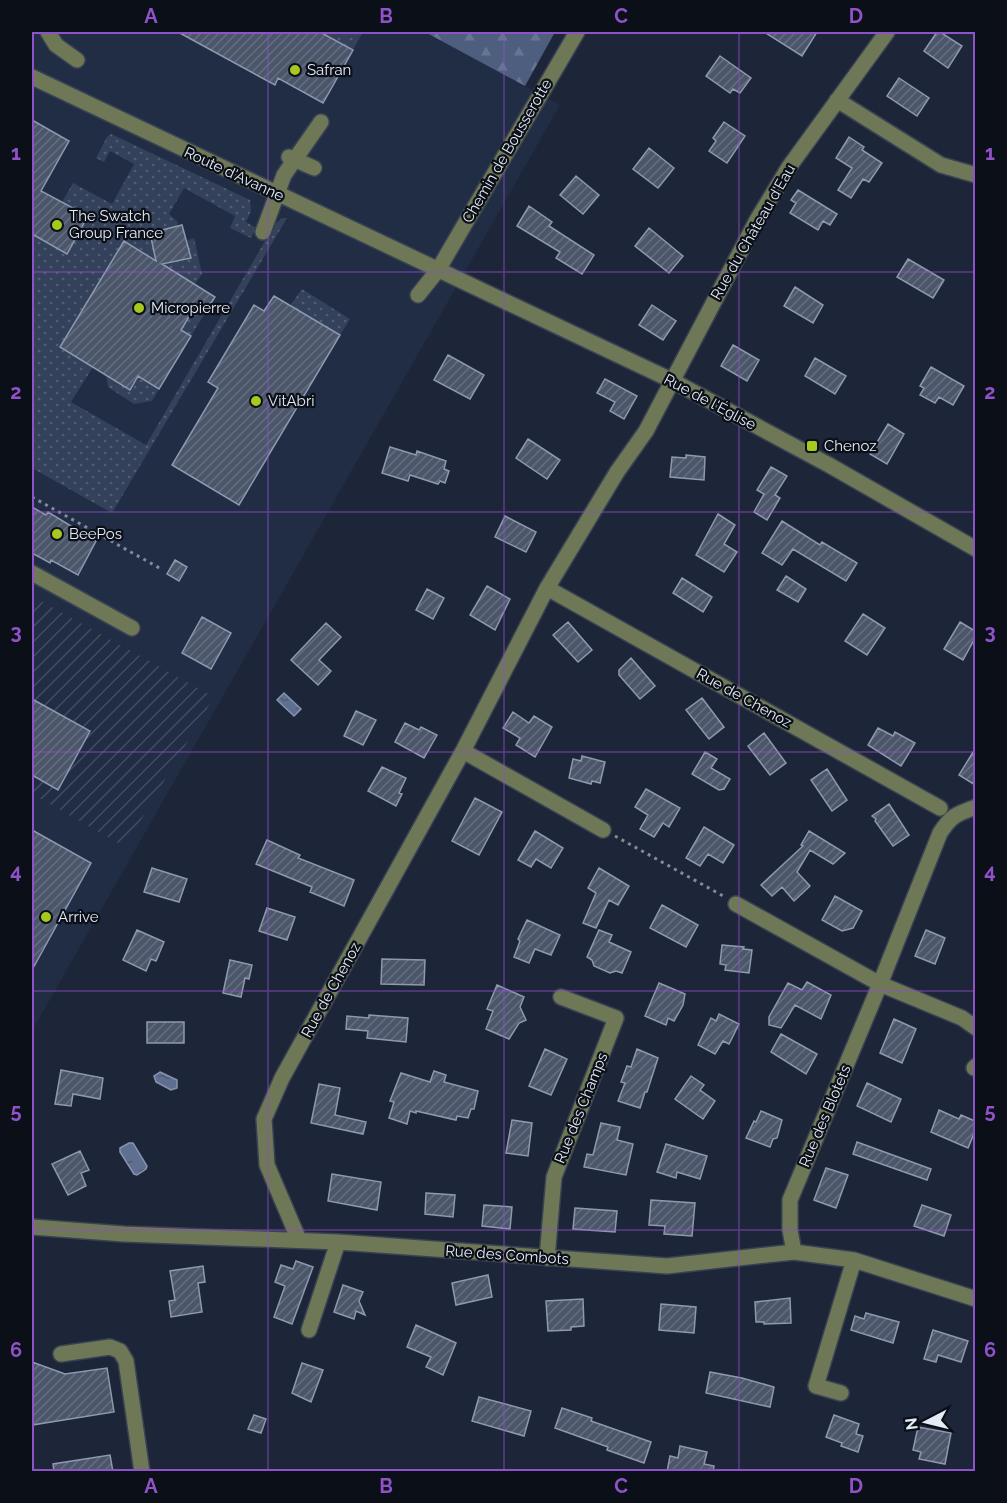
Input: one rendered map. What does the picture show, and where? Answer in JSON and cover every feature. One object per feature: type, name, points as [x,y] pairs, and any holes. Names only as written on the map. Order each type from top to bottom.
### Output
[{"type":"street","points":[[48,32],[56,45],[77,60]]},
{"type":"street","name":"Chemin de Bousserotte","points":[[418,295],[438,270],[578,32]]},
{"type":"street","name":"Rue du Château d'Eau","points":[[674,381],[757,220],[789,167],[887,32]]},
{"type":"street","name":"Route d'Avanne","points":[[32,78],[438,270]]},
{"type":"street","points":[[837,100],[941,165],[975,175]]},
{"type":"street","points":[[263,232],[291,159],[321,122]]},
{"type":"street","points":[[291,159],[314,168]]},
{"type":"street","name":"Rue de l'Église","points":[[438,270],[674,381],[829,465],[975,549]]},
{"type":"street","name":"Rue de Chenoz","points":[[299,1240],[267,1165],[264,1119],[282,1078],[463,751],[548,588],[617,472],[646,432],[674,381]]},
{"type":"street","points":[[32,573],[132,628]]},
{"type":"street","name":"Rue de Chenoz","points":[[548,588],[945,813]]},
{"type":"street","points":[[463,751],[603,830]]},
{"type":"street","points":[[945,813],[956,814],[975,807]]},
{"type":"street","name":"Rue des Blotets","points":[[794,1252],[790,1230],[790,1200],[880,984],[940,833],[945,813]]},
{"type":"street","points":[[736,904],[880,984],[962,1018],[975,1028]]},
{"type":"street","name":"Rue des Champs","points":[[547,1258],[554,1177],[616,1018],[561,997]]},
{"type":"street","name":"Rue des Combots","points":[[32,1227],[124,1234],[338,1242],[667,1266],[794,1252],[854,1260],[975,1299]]},
{"type":"street","points":[[309,1330],[338,1242]]},
{"type":"street","points":[[841,1393],[816,1386],[854,1260]]},
{"type":"street","points":[[61,1354],[110,1347],[120,1351],[126,1360],[142,1472]]},
{"type":"path","points":[[32,497],[61,516],[163,570]]},
{"type":"path","points":[[603,830],[736,904]]},
{"type":"shaded area","points":[[32,32],[425,32],[560,105],[32,1031]]},
{"type":"shaded area","points":[[304,32],[363,32],[346,62],[301,38]]},
{"type":"shaded area","points":[[111,134],[250,200],[251,211],[246,222],[256,228],[251,238],[230,228],[235,216],[184,188],[169,214],[178,222],[175,227],[150,233],[154,260],[124,242],[60,346],[93,367],[71,402],[146,445],[275,224],[282,218],[287,218],[112,513],[32,468],[32,235],[67,253],[88,216],[62,202],[73,183],[112,204],[134,164],[110,151],[104,162],[96,158],[107,137]]},
{"type":"shaded area","points":[[194,238],[202,274],[195,284],[164,266],[190,258],[186,241]]},
{"type":"shaded area","points":[[302,289],[350,319],[340,335],[290,306]]},
{"type":"shaded area","points":[[196,305],[206,311],[191,336],[181,330]]},
{"type":"shaded area","points":[[106,374],[130,389],[138,376],[159,389],[152,401],[134,404],[108,387]]},
{"type":"shaded area","points":[[32,596],[214,697],[125,847],[32,794]]},
{"type":"green space","points":[[425,32],[555,32],[525,86]]},
{"type":"water","points":[[284,693],[301,709],[294,716],[277,700]]},
{"type":"water","points":[[160,1072],[177,1080],[177,1088],[171,1090],[156,1082],[154,1076]]},
{"type":"water","points":[[133,1143],[147,1166],[137,1175],[134,1174],[120,1152],[120,1148]]},
{"type":"building","name":"Safran","points":[[178,32],[320,32],[353,50],[323,103],[278,78],[275,85]]},
{"type":"building","points":[[764,32],[817,32],[802,56]]},
{"type":"building","points":[[937,32],[962,46],[948,68],[924,51]]},
{"type":"building","points":[[720,56],[751,78],[740,93],[733,89],[730,93],[706,76]]},
{"type":"building","points":[[899,78],[929,98],[917,116],[887,96]]},
{"type":"building","points":[[32,120],[69,141],[41,191],[88,216],[67,254],[32,234]]},
{"type":"building","points":[[724,122],[745,136],[727,163],[709,151],[716,141],[713,138]]},
{"type":"building","points":[[849,137],[864,147],[862,150],[882,163],[869,182],[863,179],[851,198],[838,190],[852,168],[836,158]]},
{"type":"building","points":[[649,148],[674,168],[658,188],[633,169]]},
{"type":"building","points":[[576,176],[599,195],[583,214],[560,195]]},
{"type":"building","points":[[798,190],[837,214],[830,225],[823,221],[818,230],[790,213],[796,203],[791,200]]},
{"type":"building","points":[[529,206],[552,222],[549,226],[594,255],[582,274],[556,258],[560,252],[517,226]]},
{"type":"building","name":"Micropierre","points":[[182,225],[191,258],[162,264],[215,297],[206,311],[196,305],[181,330],[191,336],[159,389],[138,376],[130,390],[60,347],[124,241],[156,261],[150,233]]},
{"type":"building","points":[[649,228],[683,256],[669,273],[635,246]]},
{"type":"building","points":[[908,259],[944,280],[933,298],[897,277]]},
{"type":"building","points":[[795,287],[823,305],[813,323],[784,306]]},
{"type":"building","name":"VitAbri","points":[[274,296],[340,335],[239,505],[172,465],[218,388],[208,382],[254,305],[264,311]]},
{"type":"building","points":[[652,305],[676,321],[663,340],[639,325]]},
{"type":"building","points":[[733,345],[759,360],[747,381],[721,366]]},
{"type":"building","points":[[448,355],[484,375],[470,399],[434,380]]},
{"type":"building","points":[[815,358],[846,376],[835,394],[805,376]]},
{"type":"building","points":[[931,367],[964,386],[953,405],[939,397],[935,403],[920,395],[924,388],[920,386]]},
{"type":"building","points":[[605,379],[637,396],[624,419],[610,411],[615,402],[597,393]]},
{"type":"building","points":[[888,424],[904,434],[887,464],[870,454]]},
{"type":"building","points":[[528,439],[560,460],[547,479],[516,458]]},
{"type":"building","points":[[390,447],[416,455],[417,451],[446,461],[444,469],[449,471],[445,483],[440,481],[438,484],[410,475],[408,481],[382,473]]},
{"type":"building","points":[[686,455],[705,457],[704,480],[670,477],[672,457],[686,458]]},
{"type":"building","points":[[771,467],[787,476],[775,495],[780,498],[767,520],[754,512],[764,494],[757,490]]},
{"type":"building","name":"BeePos","points":[[32,507],[46,515],[48,512],[96,541],[78,575],[51,560],[50,563],[32,553]]},
{"type":"building","points":[[718,514],[735,525],[724,544],[737,552],[724,572],[696,555]]},
{"type":"building","points":[[505,516],[536,532],[526,552],[495,537]]},
{"type":"building","points":[[782,521],[820,545],[822,542],[857,563],[846,581],[793,549],[782,565],[762,553]]},
{"type":"building","points":[[175,560],[187,567],[179,581],[167,574]]},
{"type":"building","points":[[786,576],[806,589],[798,602],[777,590]]},
{"type":"building","points":[[682,578],[712,597],[703,612],[673,593]]},
{"type":"building","points":[[487,586],[510,599],[495,630],[470,615]]},
{"type":"building","points":[[427,589],[444,598],[433,619],[416,610]]},
{"type":"building","points":[[863,614],[885,628],[867,655],[845,641]]},
{"type":"building","points":[[202,617],[231,633],[211,669],[182,653]]},
{"type":"building","points":[[568,622],[592,650],[578,662],[553,635]]},
{"type":"building","points":[[960,622],[975,631],[975,638],[963,660],[944,649]]},
{"type":"building","points":[[326,623],[341,637],[319,660],[331,671],[318,685],[291,660]]},
{"type":"building","points":[[631,658],[655,686],[640,699],[619,675],[619,670]]},
{"type":"building","points":[[702,698],[724,727],[709,739],[686,710]]},
{"type":"building","points":[[32,699],[90,731],[58,790],[32,775]]},
{"type":"building","points":[[356,711],[376,720],[363,745],[344,736]]},
{"type":"building","points":[[513,712],[529,723],[534,716],[552,727],[535,757],[516,745],[520,738],[503,728]]},
{"type":"building","points":[[405,723],[419,730],[421,727],[437,735],[424,758],[395,742]]},
{"type":"building","points":[[878,728],[893,736],[895,732],[915,743],[901,766],[868,745]]},
{"type":"building","points":[[764,733],[786,763],[770,775],[748,746]]},
{"type":"building","points":[[975,749],[975,785],[959,775]]},
{"type":"building","points":[[705,752],[717,759],[711,768],[730,779],[724,789],[719,790],[692,774]]},
{"type":"building","points":[[582,756],[605,762],[600,783],[592,781],[591,784],[569,778],[573,759],[581,761]]},
{"type":"building","points":[[382,767],[406,778],[396,806],[368,791]]},
{"type":"building","points":[[827,769],[847,800],[832,811],[811,780]]},
{"type":"building","points":[[646,789],[680,808],[669,827],[663,823],[654,837],[640,829],[648,815],[635,807]]},
{"type":"building","points":[[475,798],[502,812],[479,855],[452,841]]},
{"type":"building","points":[[889,804],[909,835],[893,846],[872,816]]},
{"type":"building","points":[[704,827],[734,845],[723,863],[708,854],[700,866],[686,858]]},
{"type":"building","name":"Arrive","points":[[32,830],[91,863],[32,970]]},
{"type":"building","points":[[535,831],[563,848],[551,868],[536,859],[531,867],[518,860]]},
{"type":"building","points":[[809,831],[845,853],[833,864],[810,850],[797,872],[810,886],[794,901],[782,887],[772,896],[761,885],[803,846],[801,845]]},
{"type":"building","points":[[267,840],[300,855],[298,858],[354,880],[344,906],[310,892],[312,887],[256,864]]},
{"type":"building","points":[[152,868],[187,879],[179,902],[144,892]]},
{"type":"building","points":[[599,868],[629,886],[618,905],[609,900],[596,928],[583,923],[596,893],[588,888]]},
{"type":"building","points":[[835,896],[862,911],[853,928],[842,931],[822,920]]},
{"type":"building","points":[[662,905],[698,925],[686,947],[650,928]]},
{"type":"building","points":[[267,908],[295,917],[287,940],[259,931]]},
{"type":"building","points":[[527,920],[560,935],[551,955],[535,949],[529,963],[514,957],[520,941],[518,939]]},
{"type":"building","points":[[137,930],[164,942],[156,961],[151,959],[146,971],[123,960]]},
{"type":"building","points":[[599,930],[612,935],[609,942],[631,952],[622,973],[616,971],[610,973],[594,966],[592,960],[587,957]]},
{"type":"building","points":[[926,930],[945,938],[935,964],[915,956]]},
{"type":"building","points":[[722,945],[752,950],[749,973],[725,970],[726,965],[720,964]]},
{"type":"building","points":[[382,959],[425,960],[424,985],[381,984]]},
{"type":"building","points":[[230,960],[252,965],[249,979],[245,978],[241,997],[223,993]]},
{"type":"building","points":[[807,982],[831,995],[821,1019],[795,1005],[781,1028],[769,1025],[769,1017],[788,983],[802,990]]},
{"type":"building","points":[[659,983],[685,994],[683,1005],[674,1021],[668,1018],[666,1025],[645,1016]]},
{"type":"building","points":[[497,985],[524,997],[520,1007],[526,1020],[519,1023],[509,1039],[486,1029],[493,1011],[487,1009]]},
{"type":"building","points":[[719,1014],[739,1024],[729,1044],[723,1041],[715,1054],[698,1045],[711,1018],[716,1021]]},
{"type":"building","points":[[369,1015],[408,1018],[406,1042],[367,1038],[368,1031],[346,1029],[347,1016],[369,1018]]},
{"type":"building","points":[[894,1019],[916,1029],[902,1063],[880,1053]]},
{"type":"building","points":[[147,1022],[184,1022],[184,1043],[147,1043]]},
{"type":"building","points":[[781,1034],[817,1054],[806,1074],[771,1052]]},
{"type":"building","points":[[545,1049],[567,1059],[551,1095],[529,1086]]},
{"type":"building","points":[[637,1049],[658,1058],[640,1108],[618,1101],[625,1083],[621,1082],[627,1066],[631,1067]]},
{"type":"building","points":[[61,1070],[103,1078],[100,1099],[73,1094],[71,1106],[55,1104]]},
{"type":"building","points":[[434,1071],[446,1075],[444,1082],[478,1091],[474,1109],[471,1109],[468,1118],[457,1116],[456,1120],[410,1111],[407,1124],[389,1118],[394,1102],[390,1101],[401,1073],[430,1082]]},
{"type":"building","points":[[691,1076],[704,1085],[700,1090],[715,1101],[703,1119],[675,1099]]},
{"type":"building","points":[[867,1083],[901,1099],[891,1122],[857,1106]]},
{"type":"building","points":[[319,1084],[340,1088],[335,1115],[366,1122],[363,1134],[311,1123]]},
{"type":"building","points":[[939,1110],[959,1119],[961,1115],[975,1121],[975,1131],[968,1148],[931,1132]]},
{"type":"building","points":[[761,1111],[782,1120],[777,1138],[773,1139],[770,1147],[746,1138]]},
{"type":"building","points":[[512,1120],[532,1123],[528,1156],[506,1153]]},
{"type":"building","points":[[601,1123],[620,1127],[617,1140],[633,1144],[626,1175],[584,1167],[587,1154],[593,1155]]},
{"type":"building","points":[[857,1142],[931,1169],[927,1180],[853,1154]]},
{"type":"building","points":[[666,1144],[707,1156],[700,1179],[677,1172],[676,1178],[657,1172]]},
{"type":"building","points":[[80,1151],[89,1170],[81,1173],[86,1186],[68,1195],[52,1164]]},
{"type":"building","points":[[826,1168],[848,1175],[836,1208],[814,1200]]},
{"type":"building","points":[[332,1174],[381,1182],[377,1210],[328,1201]]},
{"type":"building","points":[[426,1193],[455,1195],[453,1217],[425,1214]]},
{"type":"building","points":[[651,1200],[695,1203],[692,1236],[664,1234],[665,1226],[649,1225]]},
{"type":"building","points":[[484,1205],[512,1207],[510,1229],[482,1226]]},
{"type":"building","points":[[922,1205],[951,1215],[944,1236],[914,1226]]},
{"type":"building","points":[[575,1208],[617,1211],[615,1232],[573,1229]]},
{"type":"building","points":[[296,1261],[313,1267],[292,1324],[274,1317],[285,1286],[275,1282],[281,1265],[293,1269]]},
{"type":"building","points":[[203,1266],[205,1282],[198,1283],[202,1312],[171,1317],[169,1301],[175,1300],[170,1271]]},
{"type":"building","points":[[488,1275],[492,1297],[456,1305],[452,1283]]},
{"type":"building","points":[[343,1285],[363,1292],[359,1301],[365,1315],[356,1311],[354,1319],[334,1312]]},
{"type":"building","points":[[790,1298],[791,1323],[756,1322],[755,1302]]},
{"type":"building","points":[[583,1299],[584,1326],[571,1327],[571,1330],[548,1331],[546,1301]]},
{"type":"building","points":[[661,1304],[696,1307],[694,1333],[659,1330]]},
{"type":"building","points":[[866,1313],[899,1322],[893,1343],[851,1330],[855,1316],[864,1319]]},
{"type":"building","points":[[416,1325],[456,1343],[443,1375],[426,1367],[431,1357],[407,1347]]},
{"type":"building","points":[[933,1330],[968,1341],[961,1362],[938,1355],[936,1362],[924,1359]]},
{"type":"building","points":[[32,1362],[65,1374],[107,1368],[114,1412],[32,1425]]},
{"type":"building","points":[[302,1363],[323,1370],[311,1402],[292,1393]]},
{"type":"building","points":[[710,1372],[774,1387],[770,1407],[706,1393]]},
{"type":"building","points":[[479,1397],[531,1411],[524,1436],[472,1421]]},
{"type":"building","points":[[562,1408],[651,1442],[644,1463],[555,1428]]},
{"type":"building","points":[[254,1415],[266,1419],[261,1433],[248,1429]]},
{"type":"building","points":[[834,1415],[859,1424],[856,1434],[863,1436],[858,1452],[826,1437]]},
{"type":"building","points":[[918,1427],[951,1433],[945,1464],[919,1459],[921,1452],[913,1450]]},
{"type":"building","points":[[680,1446],[707,1452],[704,1464],[714,1466],[713,1472],[667,1472],[670,1456],[678,1458]]},
{"type":"building","points":[[110,1455],[113,1472],[54,1472],[53,1464]]},
{"type":"place","name":"Safran","points":[[295,70]]},
{"type":"place","name":"The Swatch Group France","points":[[57,225]]},
{"type":"place","name":"Micropierre","points":[[139,308]]},
{"type":"place","name":"VitAbri","points":[[256,401]]},
{"type":"place","name":"Chenoz","points":[[812,446]]},
{"type":"place","name":"BeePos","points":[[57,534]]},
{"type":"place","name":"Arrive","points":[[46,917]]}]
